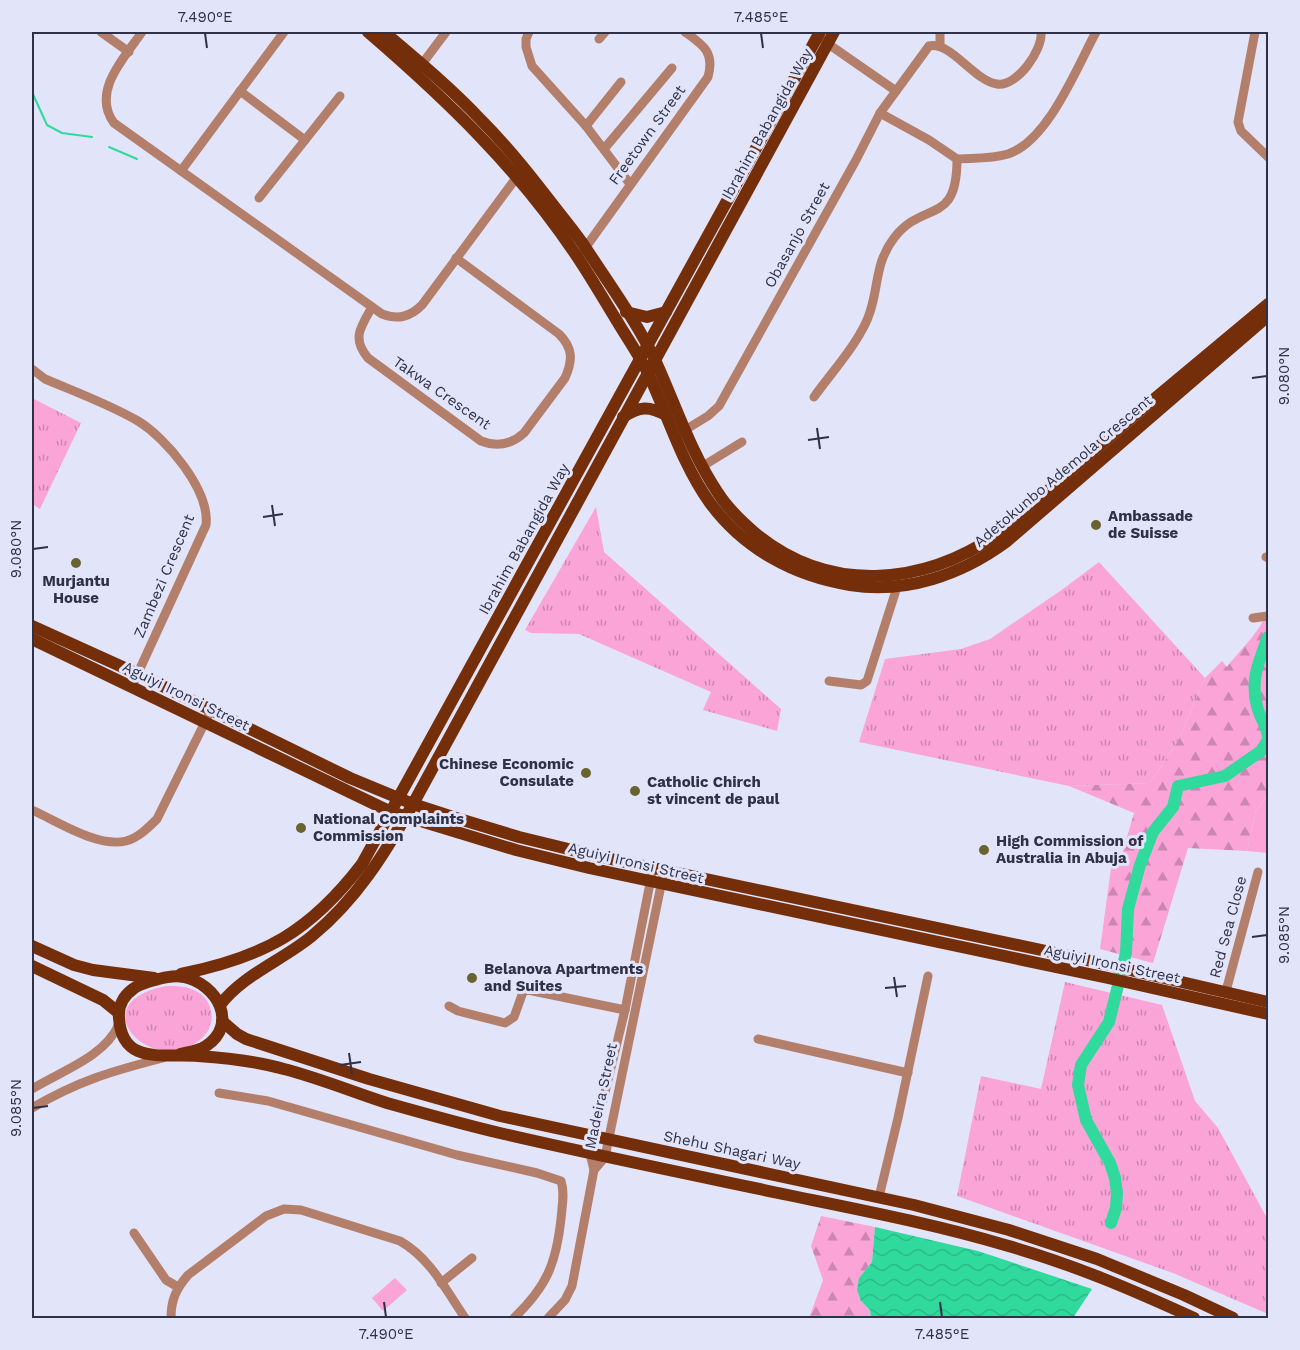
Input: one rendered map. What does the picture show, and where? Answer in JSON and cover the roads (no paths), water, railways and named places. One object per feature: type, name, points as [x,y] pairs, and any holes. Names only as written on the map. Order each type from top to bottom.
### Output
[{"type":"main road","name":"Adetokunbo Ademola Crescent","points":[[368,32],[480,118],[626,312],[655,360],[680,433],[709,502],[733,529],[760,552],[788,568],[825,581],[860,587],[897,587],[948,574],[964,568],[993,551],[1269,316]]},
{"type":"main road","name":"Adetokunbo Ademola Crescent","points":[[384,32],[419,69]]},
{"type":"main road","name":"Ibrahim Babangida Way","points":[[174,976],[254,954],[281,940],[308,922],[336,896],[362,864],[666,312],[822,37],[834,32]]},
{"type":"main road","name":"Ibrahim Babangida Way","points":[[220,1005],[230,992],[311,937],[347,904],[377,864],[413,804],[655,360],[822,37]]},
{"type":"main road","name":"Adetokunbo Ademola Crescent","points":[[582,252],[647,372],[666,416],[703,466],[718,494],[739,519],[776,549],[792,558],[827,570],[860,576],[888,576],[927,569],[957,558],[998,534],[1135,415],[1269,304]]},
{"type":"main road","points":[[626,312],[647,317],[666,312]]},
{"type":"main road","points":[[622,418],[634,410],[648,407],[666,416]]},
{"type":"main road","name":"Aguiyi Ironsi Street","points":[[32,626],[138,674],[283,761],[405,817],[535,855],[656,883],[1110,972]]},
{"type":"main road","name":"Aguiyi Ironsi Street","points":[[32,639],[132,686],[413,804],[519,837],[1137,978],[1269,1014]]},
{"type":"main road","points":[[32,946],[74,965],[93,970],[158,979]]},
{"type":"main road","points":[[32,966],[103,1000],[119,1018]]},
{"type":"main road","points":[[176,1055],[197,1050],[207,1045],[215,1037],[222,1021],[220,1005],[208,989],[187,977],[174,976],[158,979],[132,989],[123,1000],[119,1018],[123,1035],[133,1049],[142,1054],[246,1061],[286,1069],[387,1103],[492,1131],[590,1154],[914,1220],[1008,1245],[1093,1274],[1194,1318]]},
{"type":"main road","name":"Aguiyi Ironsi Street","points":[[1137,978],[1226,991],[1269,1002]]},
{"type":"main road","name":"Shehu Shagari Way","points":[[222,1021],[246,1039],[369,1079],[500,1116],[879,1197],[1010,1230],[1097,1258],[1233,1318]]},
{"type":"street","points":[[101,32],[129,52]]},
{"type":"street","points":[[142,32],[111,78],[105,104],[109,116],[124,131],[371,309],[388,317],[410,315],[422,304],[521,172]]},
{"type":"street","points":[[181,171],[284,32]]},
{"type":"street","points":[[419,69],[446,32]]},
{"type":"street","points":[[529,32],[526,47],[532,66],[586,126],[630,184]]},
{"type":"street","name":"Freetown Street","points":[[582,252],[708,77],[711,60],[708,53],[702,45],[685,32]]},
{"type":"street","points":[[940,32],[940,46],[988,82],[998,84],[1008,83],[1024,69],[1040,46],[1041,32]]},
{"type":"street","points":[[880,113],[929,140],[957,159],[988,158],[1009,154],[1033,138],[1054,110],[1096,32]]},
{"type":"street","points":[[1255,32],[1238,122],[1241,131],[1267,154]]},
{"type":"street","points":[[822,37],[896,91]]},
{"type":"street","name":"Obasanjo Street","points":[[680,433],[708,416],[724,399],[880,113],[929,46],[940,46]]},
{"type":"street","points":[[604,149],[672,68]]},
{"type":"street","points":[[586,126],[621,82]]},
{"type":"street","points":[[240,91],[305,140]]},
{"type":"street","points":[[259,198],[340,96]]},
{"type":"street","points":[[814,397],[863,329],[870,312],[878,270],[892,240],[900,230],[942,207],[951,198],[957,175],[957,159]]},
{"type":"street","name":"Takwa Crescent","points":[[371,309],[358,335],[359,344],[368,358],[481,441],[491,445],[500,445],[518,439],[565,378],[570,368],[571,351],[567,342],[559,334],[456,258]]},
{"type":"street","name":"Zambezi Crescent","points":[[32,369],[45,379]]},
{"type":"street","name":"Zambezi Crescent","points":[[32,376],[45,379],[138,421],[174,454],[192,478],[202,498],[207,515],[206,525],[132,686]]},
{"type":"street","points":[[703,466],[742,442]]},
{"type":"street","points":[[830,681],[861,685],[867,681],[897,587]]},
{"type":"street","points":[[1253,618],[1269,616]]},
{"type":"street","points":[[32,810],[99,840],[115,842],[132,839],[157,819],[208,716]]},
{"type":"street","points":[[594,1170],[590,1154],[594,1135],[659,869]]},
{"type":"street","name":"Red Sea Close","points":[[1226,991],[1258,872]]},
{"type":"street","name":"Madeira Street","points":[[548,1318],[565,1300],[572,1286],[594,1170],[605,1157],[656,883]]},
{"type":"street","points":[[879,1197],[928,976]]},
{"type":"street","points":[[449,1006],[458,1011],[505,1023],[514,1017],[523,992],[528,990],[625,1010]]},
{"type":"street","points":[[32,1089],[101,1048],[116,1031],[119,1018]]},
{"type":"street","points":[[758,1039],[908,1073]]},
{"type":"street","points":[[32,1108],[70,1087],[102,1074],[176,1055]]},
{"type":"street","points":[[219,1093],[268,1101],[457,1155],[537,1173],[561,1181],[563,1200],[555,1261],[538,1290],[514,1318]]},
{"type":"street","points":[[171,1318],[171,1305],[178,1287],[188,1275],[266,1216],[284,1209],[301,1210],[400,1240],[415,1249],[465,1318]]},
{"type":"street","points":[[134,1233],[166,1280],[178,1287]]},
{"type":"street","points":[[441,1283],[472,1258]]},
{"type":"water","points":[[875,1227],[978,1251],[1092,1289],[1073,1318],[871,1318],[870,1310],[861,1301],[857,1290],[859,1278],[872,1262]]},
{"type":"waterway","points":[[32,92],[47,125],[62,133],[92,137]]},
{"type":"waterway","points":[[109,147],[137,159]]},
{"type":"waterway","points":[[1268,637],[1256,671],[1254,688],[1258,710],[1268,737]]},
{"type":"waterway","points":[[1111,1223],[1116,1208],[1115,1178],[1110,1163],[1086,1120],[1078,1085],[1081,1065],[1109,1022],[1126,953],[1128,909],[1140,865],[1153,832],[1173,807],[1178,786],[1225,776],[1261,751],[1268,740]]},
{"type":"place","name":"Ambassade de Suisse","points":[[1096,525]]},
{"type":"place","name":"Murjantu House","points":[[76,563]]},
{"type":"place","name":"Chinese Economic Consulate","points":[[586,773]]},
{"type":"place","name":"Catholic Chirch st vincent de paul","points":[[635,791]]},
{"type":"place","name":"National Complaints Commission","points":[[301,828]]},
{"type":"place","name":"High Commission of Australia in Abuja","points":[[984,850]]},
{"type":"place","name":"Belanova Apartments and Suites","points":[[472,978]]}]
